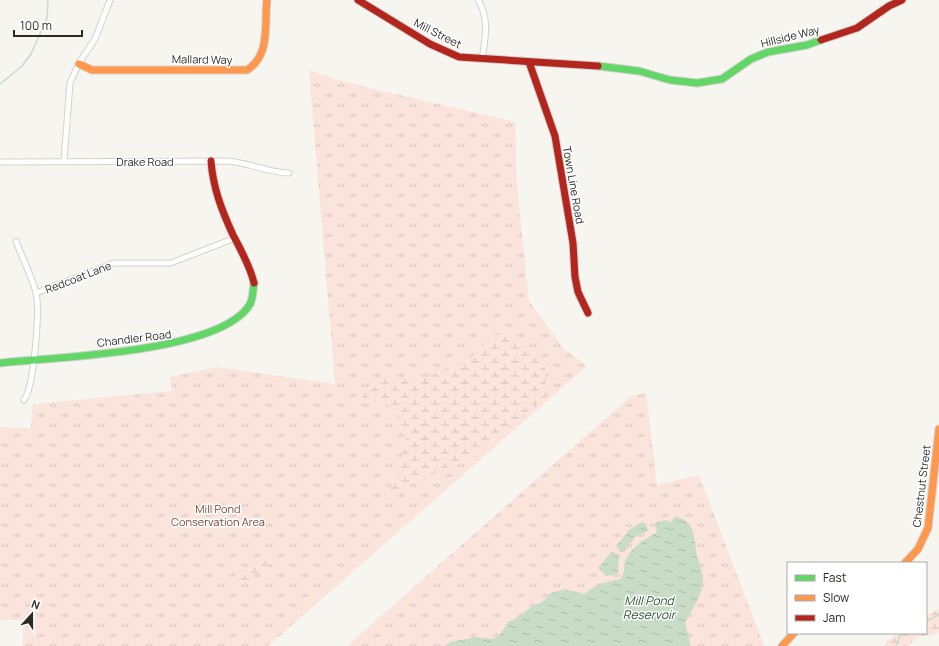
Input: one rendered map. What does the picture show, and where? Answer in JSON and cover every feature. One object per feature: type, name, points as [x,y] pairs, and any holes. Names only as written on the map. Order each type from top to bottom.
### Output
[{"type":"street","points":[[64,161],[68,90],[79,64],[92,44],[110,0]]},
{"type":"street","name":"Mallard Way","points":[[79,64],[92,70],[241,71],[250,69],[259,62],[263,54],[267,0]]},
{"type":"street","name":"Mill Street","points":[[358,0],[438,48],[459,57],[482,60],[540,62]]},
{"type":"street","points":[[478,0],[484,10],[486,23],[482,60]]},
{"type":"street","name":"Hillside Way","points":[[540,62],[602,66],[639,71],[681,82],[712,82],[728,76],[744,63],[774,50],[807,45],[854,29],[889,6],[902,0]]},
{"type":"street","name":"Town Line Road","points":[[529,62],[555,136],[571,230],[575,277],[578,292],[588,312]]},
{"type":"street","name":"Chandler Road","points":[[0,363],[171,345],[215,330],[234,321],[243,314],[250,305],[254,287],[251,272],[218,201],[213,181],[211,161]]},
{"type":"street","name":"Drake Road","points":[[0,162],[243,162],[278,173],[289,174]]},
{"type":"street","name":"Redcoat Lane","points":[[36,293],[114,263],[171,263],[235,238]]},
{"type":"street","points":[[16,241],[36,293],[34,360],[28,395],[24,400]]},
{"type":"street","name":"Chestnut Street","points":[[906,562],[922,543],[930,523],[939,429]]},
{"type":"street","points":[[782,646],[793,634]]},
{"type":"green space","name":"Mill Pond Conservation Area","points":[[309,70],[331,78],[366,87],[515,122],[517,186],[529,301],[564,349],[587,366],[268,646],[23,646],[23,620],[0,620],[0,427],[31,428],[33,404],[172,391],[170,377],[216,367],[335,384]]},
{"type":"green space","points":[[493,335],[505,335],[531,352],[545,368],[546,396],[476,456],[384,495],[396,480],[407,436],[390,406],[360,396],[378,385],[383,378],[405,377],[425,379],[438,371],[459,365],[472,357]]},
{"type":"green space","points":[[646,393],[657,485],[699,475],[764,646],[347,646],[631,396]]},
{"type":"green space","points":[[273,559],[273,561],[263,569],[265,571],[255,573],[244,583],[235,583],[229,580],[240,572],[246,570],[254,562]]},
{"type":"green space","points":[[939,609],[939,631],[936,634],[916,637],[909,646],[883,646],[886,645],[887,641],[892,638],[894,634],[927,634],[927,615]]},
{"type":"water","name":"Mill Pond Reservoir","points":[[675,517],[687,522],[693,532],[697,556],[703,577],[699,597],[685,623],[691,646],[445,646],[450,642],[476,637],[490,639],[495,638],[501,633],[508,622],[518,617],[534,605],[542,602],[551,593],[565,589],[584,594],[598,584],[620,579],[623,574],[625,562],[632,550],[657,532],[655,523],[666,520],[671,522]]},
{"type":"water","points":[[642,522],[646,524],[648,531],[635,537],[624,552],[620,552],[616,546],[630,529]]},
{"type":"water","points":[[612,551],[619,556],[618,572],[614,575],[606,576],[598,568]]},
{"type":"waterway","points":[[0,84],[21,67],[31,54],[47,18],[48,0]]},
{"type":"waterway","points":[[927,621],[939,615]]},
{"type":"waterway","points":[[896,646],[901,634]]},
{"type":"traffic: fast","points":[[598,66],[639,71],[670,80],[697,83],[722,79],[751,59],[768,52],[807,45],[821,40]]},
{"type":"traffic: fast","points":[[0,363],[135,350],[173,343],[207,333],[233,320],[250,304],[254,283]]},
{"type":"traffic: slow","points":[[79,64],[92,70],[247,70],[255,64],[263,48],[266,29],[267,0]]},
{"type":"traffic: slow","points":[[906,562],[918,549],[928,528],[939,429]]},
{"type":"traffic: slow","points":[[782,646],[793,634]]},
{"type":"traffic: jam","points":[[358,0],[430,44],[459,57],[598,66]]},
{"type":"traffic: jam","points":[[821,40],[857,28],[889,6],[902,0]]},
{"type":"traffic: jam","points":[[529,62],[555,136],[573,243],[575,277],[578,292],[588,313]]},
{"type":"traffic: jam","points":[[211,161],[216,190],[222,208],[233,235],[248,264],[254,283]]}]
